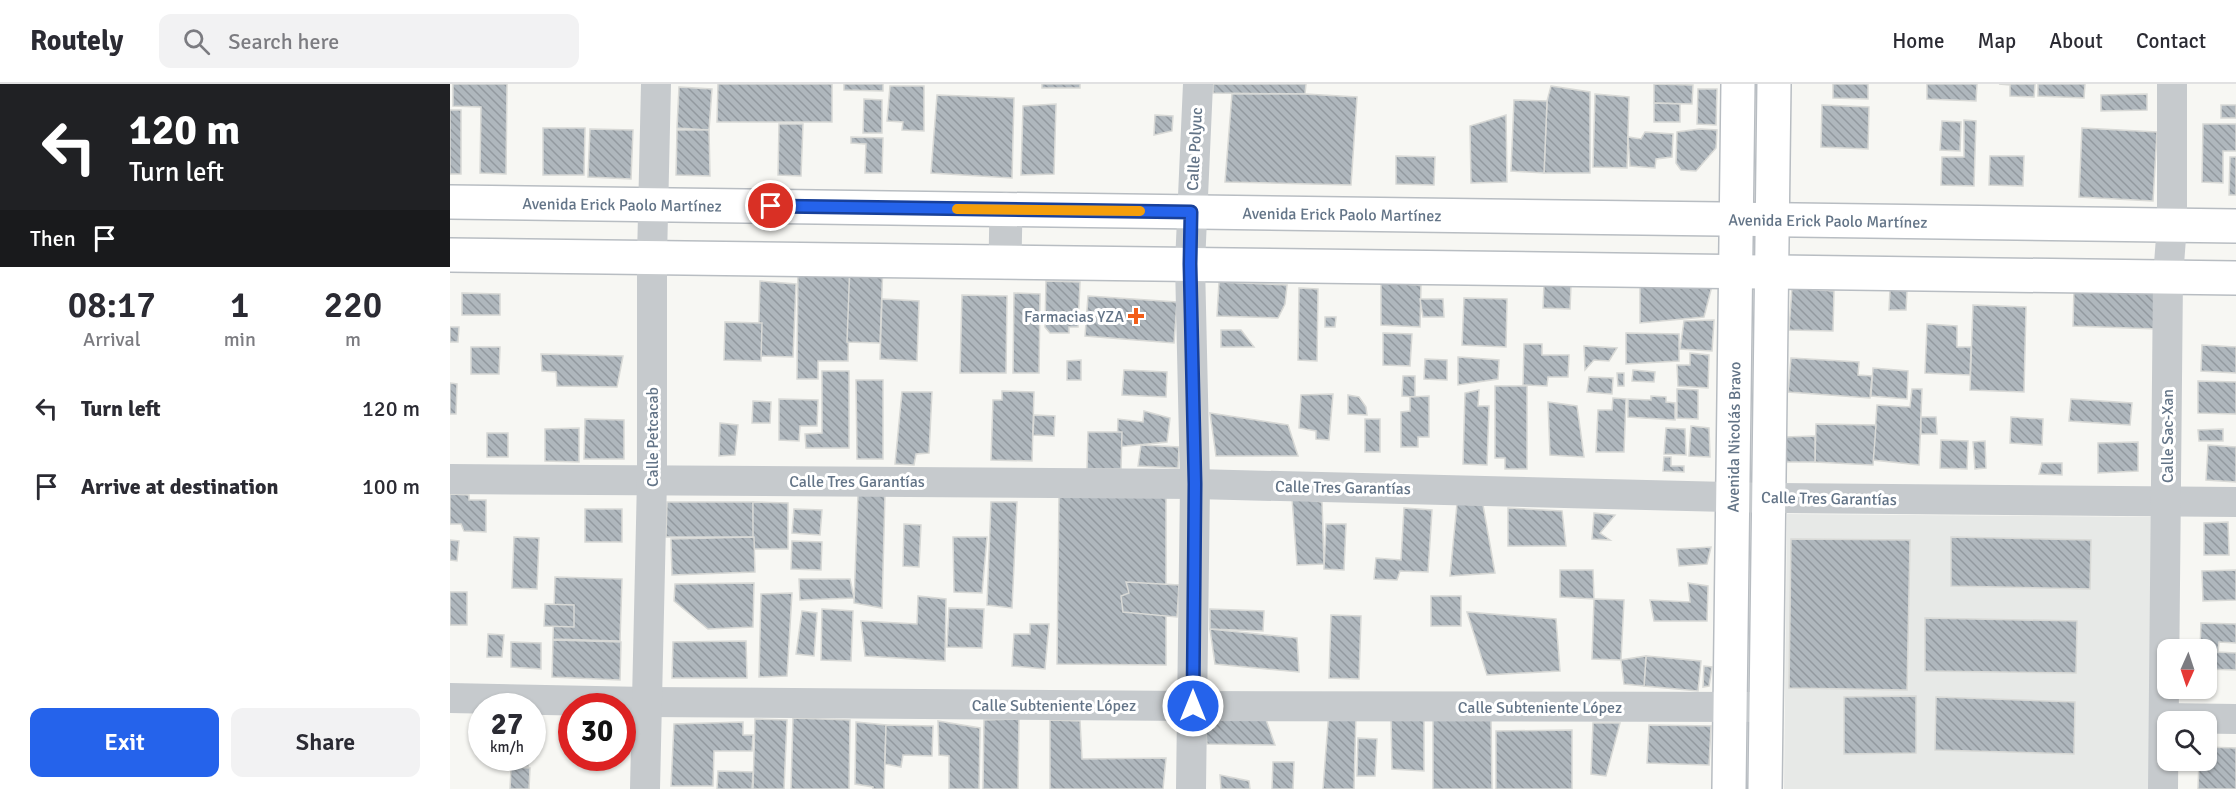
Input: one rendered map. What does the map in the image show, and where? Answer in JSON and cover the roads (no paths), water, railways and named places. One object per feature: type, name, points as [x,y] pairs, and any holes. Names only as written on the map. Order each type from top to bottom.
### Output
[{"type":"main road","name":"Avenida Nicolás Bravo","points":[[1729,789],[1738,84]]},
{"type":"main road","points":[[1766,789],[1774,84]]},
{"type":"main road","name":"Avenida Erick Paolo Martínez","points":[[450,202],[2236,226]]},
{"type":"main road","points":[[450,255],[2236,278]]},
{"type":"street","name":"Calle Petcacab","points":[[645,789],[652,479],[652,258],[656,84]]},
{"type":"street","name":"Calle Polyuc","points":[[1191,789],[1195,484],[1190,264],[1198,84]]},
{"type":"street","name":"Calle Sac-Xan","points":[[2164,711],[2172,84]]},
{"type":"street","points":[[1005,262],[1006,209]]},
{"type":"street","name":"Calle Tres Garantías","points":[[450,479],[1195,484],[1769,498],[2236,502]]},
{"type":"street","name":"Calle Subteniente López","points":[[450,698],[646,702],[1193,706],[1766,707]]},
{"type":"street","points":[[2217,719],[2236,719]]},
{"type":"street","name":"Calle Sac-Xan","points":[[2163,771],[2163,789]]},
{"type":"place","name":"Farmacias YZA","points":[[1136,316]]}]
